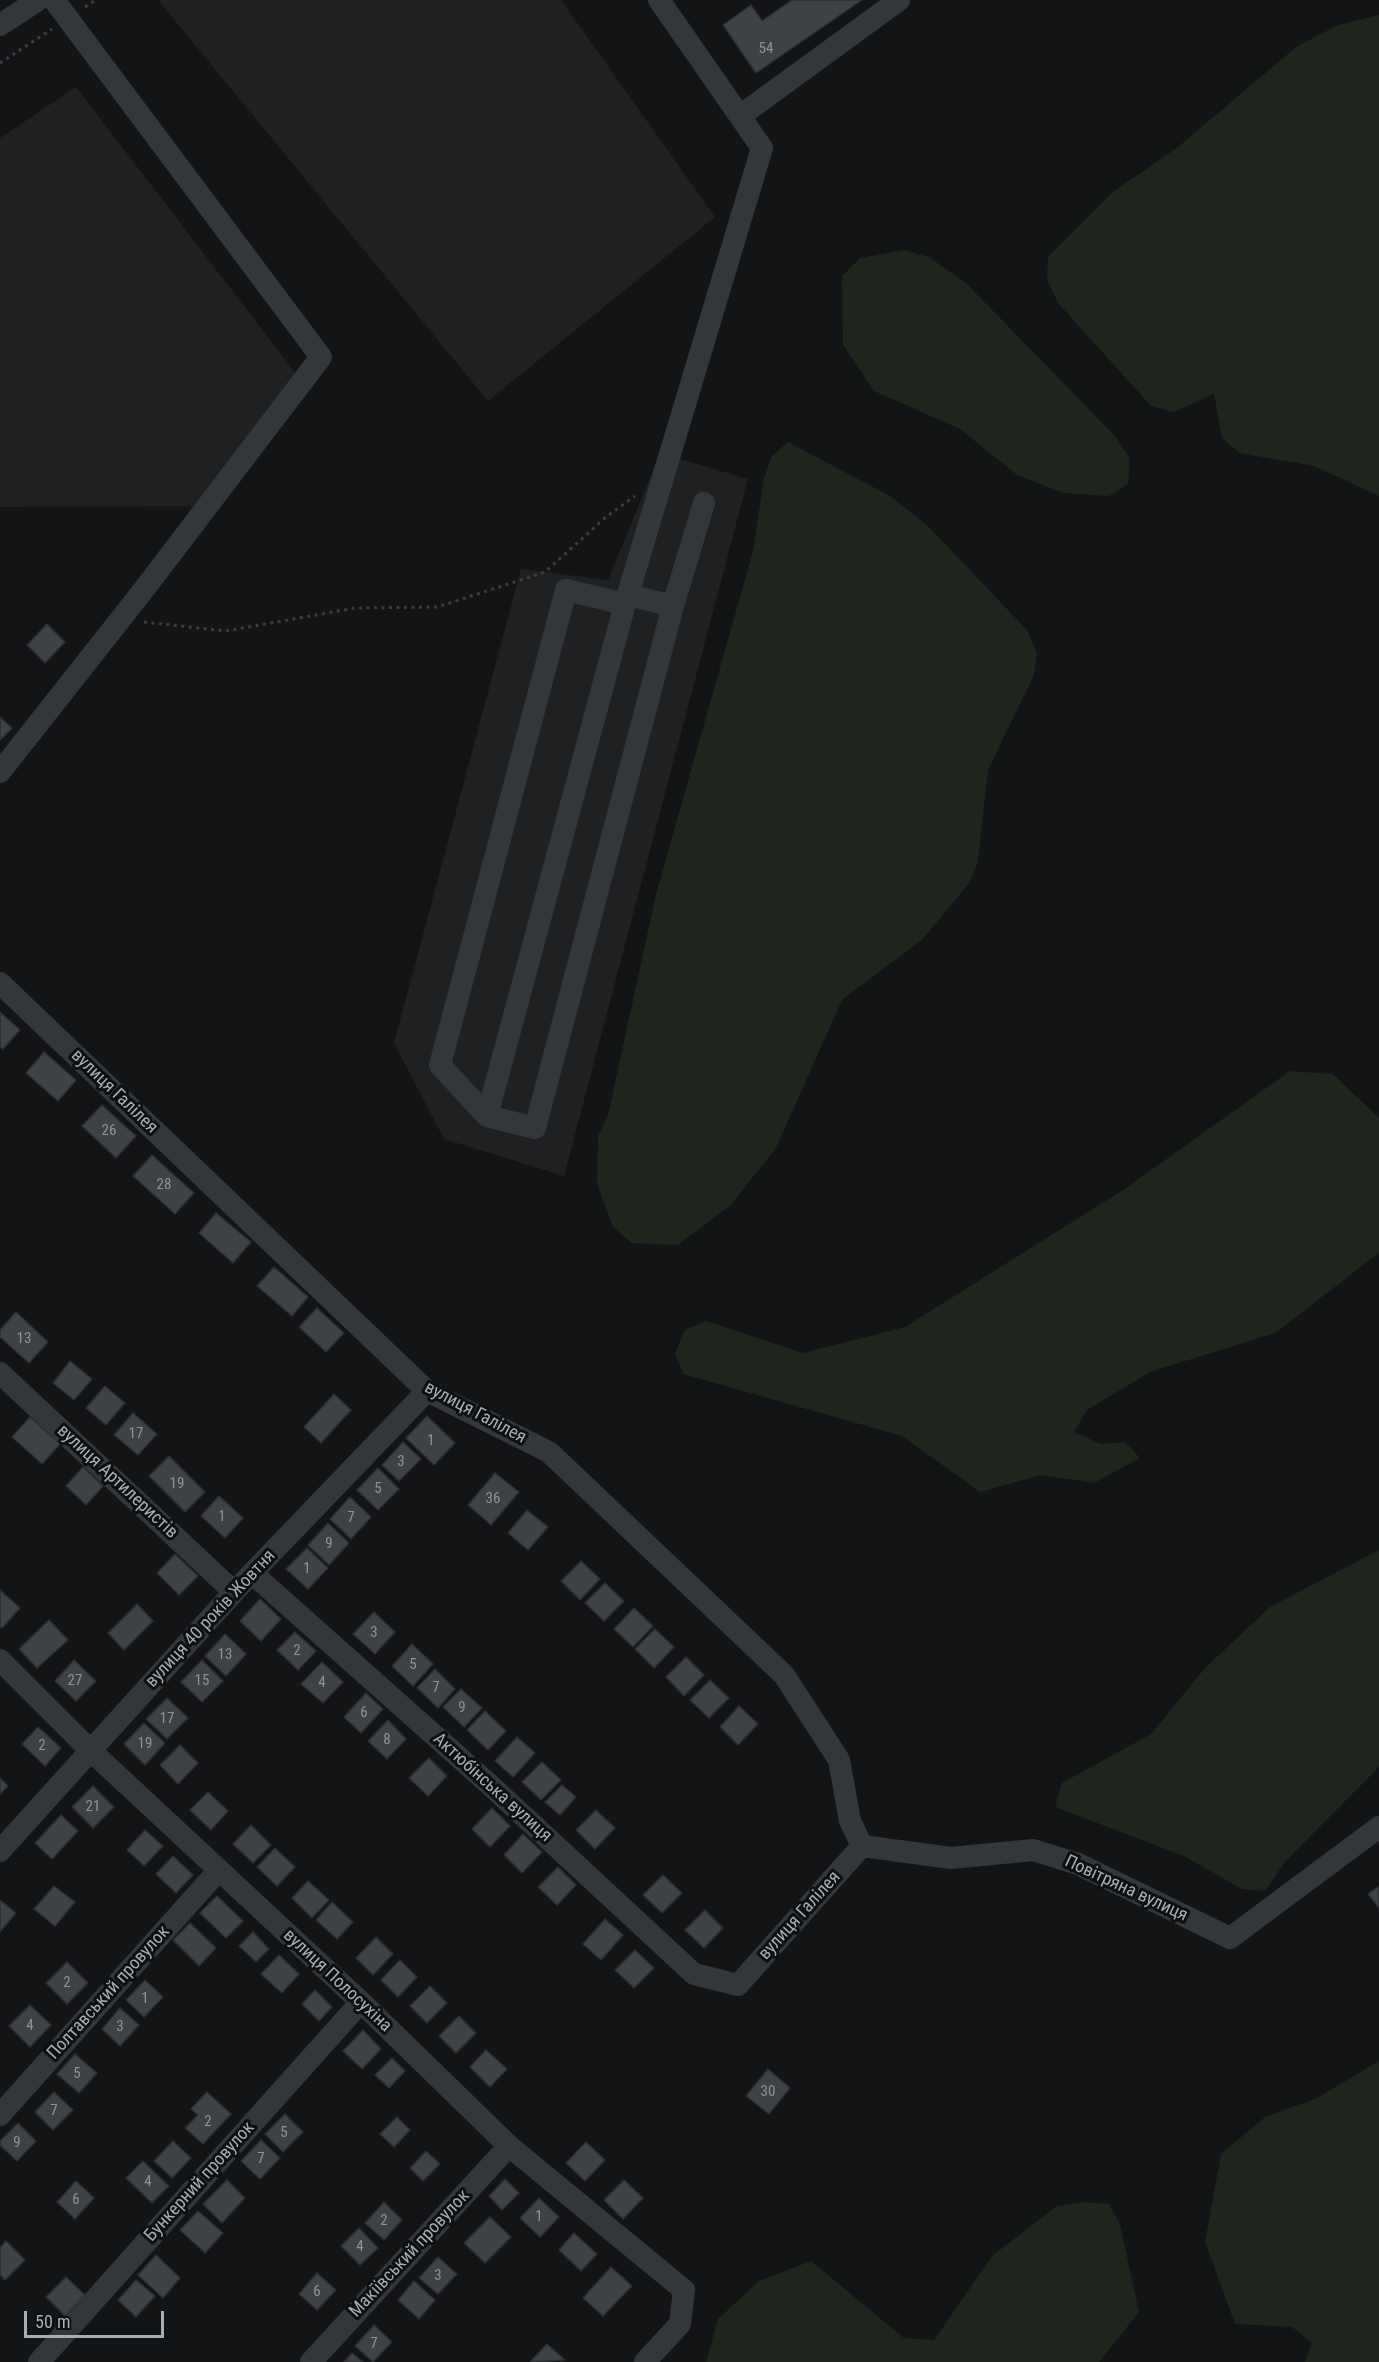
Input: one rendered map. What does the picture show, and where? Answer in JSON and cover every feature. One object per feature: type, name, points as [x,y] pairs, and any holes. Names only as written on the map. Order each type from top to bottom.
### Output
[{"type":"street","points":[[0,25],[38,0]]},
{"type":"street","points":[[0,772],[121,619],[321,357],[54,0]]},
{"type":"street","points":[[740,116],[899,0]]},
{"type":"street","points":[[487,1116],[626,599],[762,148],[667,3]]},
{"type":"street","points":[[673,606],[566,590],[440,1065],[487,1116],[535,1128],[673,606],[704,503]]},
{"type":"street","name":"вулиця Галілея","points":[[0,983],[427,1391],[549,1452],[784,1675],[839,1760],[850,1821],[862,1846],[738,1985]]},
{"type":"street","name":"вулиця Артилеристів","points":[[0,1373],[234,1592]]},
{"type":"street","name":"вулиця 40 років Жовтня","points":[[0,1851],[234,1592],[427,1391]]},
{"type":"street","name":"Актюбінська вулиця","points":[[253,1574],[489,1784],[694,1974],[738,1985]]},
{"type":"street","name":"вулиця Полосухіна","points":[[0,1660],[90,1750],[361,2002],[508,2146],[684,2290],[680,2324],[645,2362]]},
{"type":"street","name":"Повітряна вулиця","points":[[862,1846],[951,1858],[1033,1850],[1078,1864],[1230,1938],[1379,1827]]},
{"type":"street","name":"Полтавський провулок","points":[[0,2115],[218,1871]]},
{"type":"street","name":"Бункерний провулок","points":[[39,2362],[361,2002]]},
{"type":"street","name":"Макіївський провулок","points":[[311,2362],[508,2146]]},
{"type":"path","points":[[0,63],[96,0]]},
{"type":"path","points":[[121,619],[226,631],[355,608],[437,607],[545,572],[606,517],[638,494]]},
{"type":"shaded area","points":[[158,0],[561,0],[715,217],[488,401]]},
{"type":"shaded area","points":[[1379,15],[1379,496],[1314,466],[1239,453],[1222,438],[1214,394],[1174,412],[1151,406],[1058,303],[1047,280],[1048,257],[1114,191],[1178,147],[1296,47],[1338,25]]},
{"type":"shaded area","points":[[76,87],[297,375],[194,506],[0,507],[0,138]]},
{"type":"shaded area","points":[[904,250],[929,257],[967,284],[1116,437],[1130,459],[1128,484],[1109,496],[1064,493],[1017,475],[960,429],[874,391],[843,345],[842,276],[860,258]]},
{"type":"shaded area","points":[[788,442],[892,497],[930,528],[1027,630],[1037,653],[1034,675],[988,770],[978,862],[970,882],[922,940],[842,1000],[776,1148],[730,1206],[678,1245],[632,1243],[613,1227],[597,1184],[598,1136],[608,1115],[656,894],[753,551],[764,478],[772,456]]},
{"type":"shaded area","points":[[660,453],[748,479],[564,1176],[444,1139],[394,1043],[521,569],[608,580]]},
{"type":"shaded area","points":[[1290,1071],[1333,1074],[1379,1118],[1379,1253],[1275,1333],[1150,1372],[1087,1410],[1074,1432],[1101,1444],[1125,1442],[1140,1458],[1094,1483],[1041,1475],[980,1492],[902,1436],[683,1374],[675,1353],[685,1330],[706,1321],[803,1353],[905,1327],[1123,1190]]},
{"type":"shaded area","points":[[1379,1550],[1379,1767],[1285,1862],[1265,1891],[1242,1889],[1184,1856],[1055,1807],[1062,1783],[1151,1734],[1205,1668],[1270,1607]]},
{"type":"shaded area","points":[[1379,2061],[1379,2362],[1305,2362],[1312,2343],[1292,2327],[1235,2324],[1205,2242],[1221,2154],[1265,2117],[1317,2098]]},
{"type":"shaded area","points":[[1084,2202],[1109,2204],[1120,2224],[1139,2312],[1099,2362],[706,2362],[718,2319],[759,2281],[811,2261],[904,2338],[934,2340],[992,2256],[1057,2206]]},
{"type":"building","points":[[792,0],[862,0],[756,73],[723,25],[751,5],[762,21]]},
{"type":"building","points":[[47,624],[65,642],[45,663],[27,645]]},
{"type":"building","points":[[0,717],[12,728],[0,740]]},
{"type":"building","points":[[0,1012],[20,1030],[3,1049],[0,1047]]},
{"type":"building","points":[[44,1052],[76,1080],[58,1101],[26,1073]]},
{"type":"building","points":[[102,1105],[136,1136],[116,1158],[82,1126]]},
{"type":"building","points":[[152,1155],[194,1193],[175,1214],[133,1176]]},
{"type":"building","points":[[216,1213],[251,1242],[233,1263],[199,1233]]},
{"type":"building","points":[[274,1267],[308,1297],[292,1316],[257,1286]]},
{"type":"building","points":[[317,1308],[344,1333],[326,1352],[299,1327]]},
{"type":"building","points":[[16,1312],[48,1342],[29,1363],[0,1337],[0,1330]]},
{"type":"building","points":[[70,1361],[92,1379],[74,1400],[53,1383]]},
{"type":"building","points":[[105,1386],[125,1403],[106,1425],[86,1408]]},
{"type":"building","points":[[334,1394],[351,1410],[321,1443],[304,1427]]},
{"type":"building","points":[[133,1413],[157,1434],[138,1455],[114,1435]]},
{"type":"building","points":[[427,1416],[455,1443],[434,1465],[406,1438]]},
{"type":"building","points":[[30,1417],[60,1444],[42,1464],[12,1437]]},
{"type":"building","points":[[403,1442],[421,1459],[399,1481],[382,1465]]},
{"type":"building","points":[[169,1456],[205,1492],[185,1512],[149,1476]]},
{"type":"building","points":[[83,1467],[103,1486],[86,1505],[66,1486]]},
{"type":"building","points":[[378,1468],[399,1489],[378,1510],[357,1490]]},
{"type":"building","points":[[495,1473],[519,1492],[491,1525],[468,1505]]},
{"type":"building","points":[[219,1496],[243,1518],[225,1538],[201,1516]]},
{"type":"building","points":[[350,1497],[371,1517],[351,1539],[330,1519]]},
{"type":"building","points":[[527,1510],[548,1527],[528,1550],[508,1533]]},
{"type":"building","points":[[328,1523],[349,1543],[329,1565],[308,1545]]},
{"type":"building","points":[[307,1548],[328,1568],[308,1589],[286,1569]]},
{"type":"building","points":[[175,1554],[198,1576],[179,1595],[157,1573]]},
{"type":"building","points":[[581,1561],[600,1579],[580,1600],[561,1581]]},
{"type":"building","points":[[605,1583],[624,1601],[604,1621],[585,1603]]},
{"type":"building","points":[[0,1590],[20,1608],[2,1628],[0,1626]]},
{"type":"building","points":[[260,1599],[281,1619],[261,1641],[240,1621]]},
{"type":"building","points":[[137,1604],[153,1621],[124,1650],[108,1633]]},
{"type":"building","points":[[634,1608],[653,1626],[633,1647],[614,1629]]},
{"type":"building","points":[[374,1612],[395,1632],[375,1654],[353,1634]]},
{"type":"building","points":[[49,1620],[68,1640],[37,1668],[19,1649]]},
{"type":"building","points":[[655,1629],[674,1647],[654,1668],[635,1649]]},
{"type":"building","points":[[295,1632],[316,1651],[298,1670],[277,1650]]},
{"type":"building","points":[[225,1634],[246,1654],[226,1676],[205,1656]]},
{"type":"building","points":[[412,1644],[433,1664],[413,1686],[392,1666]]},
{"type":"building","points":[[686,1657],[704,1675],[684,1696],[666,1677]]},
{"type":"building","points":[[74,1660],[96,1681],[76,1701],[55,1681]]},
{"type":"building","points":[[202,1660],[223,1681],[202,1702],[181,1682]]},
{"type":"building","points":[[322,1662],[343,1682],[323,1703],[301,1684]]},
{"type":"building","points":[[435,1669],[455,1689],[438,1708],[417,1688]]},
{"type":"building","points":[[710,1680],[729,1698],[709,1718],[690,1700]]},
{"type":"building","points":[[461,1689],[482,1708],[464,1727],[443,1707]]},
{"type":"building","points":[[366,1693],[383,1709],[361,1733],[344,1717]]},
{"type":"building","points":[[167,1698],[188,1718],[167,1739],[146,1719]]},
{"type":"building","points":[[739,1706],[758,1724],[738,1745],[720,1727]]},
{"type":"building","points":[[485,1711],[506,1731],[488,1750],[467,1730]]},
{"type":"building","points":[[388,1720],[406,1739],[387,1759],[368,1741]]},
{"type":"building","points":[[144,1723],[165,1743],[145,1765],[124,1744]]},
{"type":"building","points":[[38,1727],[61,1748],[45,1766],[22,1744]]},
{"type":"building","points":[[517,1737],[535,1753],[513,1777],[495,1761]]},
{"type":"building","points":[[180,1745],[198,1763],[178,1784],[160,1765]]},
{"type":"building","points":[[429,1758],[447,1776],[428,1796],[409,1778]]},
{"type":"building","points":[[542,1762],[561,1780],[541,1800],[522,1782]]},
{"type":"building","points":[[0,1778],[8,1786],[0,1794]]},
{"type":"building","points":[[562,1785],[576,1797],[560,1815],[545,1802]]},
{"type":"building","points":[[93,1786],[114,1807],[93,1828],[72,1807]]},
{"type":"building","points":[[208,1792],[228,1811],[211,1830],[190,1810]]},
{"type":"building","points":[[492,1808],[510,1826],[490,1847],[472,1829]]},
{"type":"building","points":[[596,1810],[615,1828],[595,1849],[576,1830]]},
{"type":"building","points":[[61,1815],[78,1831],[52,1859],[35,1843]]},
{"type":"building","points":[[251,1825],[271,1845],[253,1863],[233,1844]]},
{"type":"building","points":[[145,1830],[163,1846],[144,1866],[127,1850]]},
{"type":"building","points":[[523,1834],[542,1852],[522,1873],[504,1855]]},
{"type":"building","points":[[275,1848],[295,1867],[277,1886],[257,1867]]},
{"type":"building","points":[[173,1856],[193,1875],[176,1893],[156,1874]]},
{"type":"building","points":[[558,1867],[576,1885],[557,1905],[538,1887]]},
{"type":"building","points":[[663,1875],[682,1893],[662,1913],[643,1895]]},
{"type":"building","points":[[308,1881],[329,1900],[312,1918],[292,1898]]},
{"type":"building","points":[[54,1886],[75,1902],[55,1926],[34,1909]]},
{"type":"building","points":[[1379,1886],[1379,1908],[1368,1894]]},
{"type":"building","points":[[217,1896],[243,1921],[226,1938],[200,1913]]},
{"type":"building","points":[[0,1900],[16,1913],[0,1932]]},
{"type":"building","points":[[332,1902],[353,1922],[337,1939],[316,1920]]},
{"type":"building","points":[[705,1910],[723,1928],[704,1948],[685,1930]]},
{"type":"building","points":[[605,1919],[623,1935],[601,1960],[583,1944]]},
{"type":"building","points":[[190,1923],[216,1948],[199,1966],[173,1940]]},
{"type":"building","points":[[253,1932],[269,1949],[256,1962],[239,1946]]},
{"type":"building","points":[[376,1937],[393,1954],[373,1975],[356,1958]]},
{"type":"building","points":[[635,1950],[654,1968],[634,1988],[615,1970]]},
{"type":"building","points":[[279,1955],[299,1974],[282,1993],[261,1974]]},
{"type":"building","points":[[400,1960],[417,1977],[398,1997],[381,1980]]},
{"type":"building","points":[[67,1962],[88,1983],[67,2004],[46,1983]]},
{"type":"building","points":[[145,1980],[163,1997],[144,2017],[126,2000]]},
{"type":"building","points":[[430,1986],[447,2003],[427,2023],[410,2006]]},
{"type":"building","points":[[315,1990],[332,2007],[319,2021],[302,2004]]},
{"type":"building","points":[[30,2005],[51,2025],[30,2047],[9,2026]]},
{"type":"building","points":[[120,2008],[139,2025],[120,2046],[102,2029]]},
{"type":"building","points":[[459,2016],[476,2033],[456,2053],[439,2036]]},
{"type":"building","points":[[363,2030],[381,2049],[362,2069],[343,2051]]},
{"type":"building","points":[[486,2050],[507,2069],[490,2087],[470,2067]]},
{"type":"building","points":[[75,2054],[97,2073],[79,2093],[57,2074]]},
{"type":"building","points":[[392,2058],[405,2071],[389,2088],[375,2075]]},
{"type":"building","points":[[768,2069],[790,2088],[769,2114],[746,2096]]},
{"type":"building","points":[[54,2092],[73,2110],[53,2130],[35,2112]]},
{"type":"building","points":[[207,2092],[231,2114],[203,2144],[185,2128],[198,2115],[191,2109]]},
{"type":"building","points":[[285,2114],[303,2132],[283,2152],[265,2134]]},
{"type":"building","points":[[397,2117],[410,2130],[394,2147],[380,2134]]},
{"type":"building","points":[[18,2123],[36,2141],[17,2161],[0,2145],[0,2141]]},
{"type":"building","points":[[261,2140],[280,2158],[260,2179],[241,2161]]},
{"type":"building","points":[[173,2141],[191,2158],[172,2178],[154,2161]]},
{"type":"building","points":[[586,2142],[605,2160],[585,2181],[566,2163]]},
{"type":"building","points":[[426,2151],[440,2164],[423,2181],[410,2168]]},
{"type":"building","points":[[143,2161],[169,2186],[152,2203],[126,2178]]},
{"type":"building","points":[[505,2179],[519,2193],[502,2210],[489,2196]]},
{"type":"building","points":[[227,2180],[245,2198],[222,2223],[203,2204]]},
{"type":"building","points":[[624,2180],[643,2198],[623,2219],[604,2200]]},
{"type":"building","points":[[76,2181],[94,2198],[75,2219],[57,2202]]},
{"type":"building","points":[[539,2198],[559,2217],[540,2237],[520,2218]]},
{"type":"building","points":[[384,2202],[402,2220],[384,2240],[365,2223]]},
{"type":"building","points":[[198,2211],[223,2233],[205,2253],[180,2230]]},
{"type":"building","points":[[490,2217],[511,2237],[485,2263],[464,2243]]},
{"type":"building","points":[[359,2228],[378,2248],[360,2265],[341,2246]]},
{"type":"building","points":[[574,2233],[597,2254],[581,2271],[559,2250]]},
{"type":"building","points":[[6,2241],[25,2260],[5,2280],[0,2275],[0,2248]]},
{"type":"building","points":[[156,2255],[180,2278],[163,2298],[138,2275]]},
{"type":"building","points":[[438,2257],[457,2274],[438,2294],[419,2278]]},
{"type":"building","points":[[611,2267],[632,2286],[603,2316],[583,2298]]},
{"type":"building","points":[[317,2273],[336,2290],[317,2310],[299,2294]]},
{"type":"building","points":[[66,2277],[85,2295],[65,2316],[46,2297]]},
{"type":"building","points":[[136,2280],[155,2296],[136,2317],[118,2300]]},
{"type":"building","points":[[414,2281],[435,2300],[419,2319],[398,2300]]},
{"type":"building","points":[[374,2325],[392,2342],[373,2362],[355,2346]]},
{"type":"building","points":[[547,2344],[565,2360],[530,2362]]},
{"type":"building","points":[[352,2353],[363,2362],[344,2362]]}]
